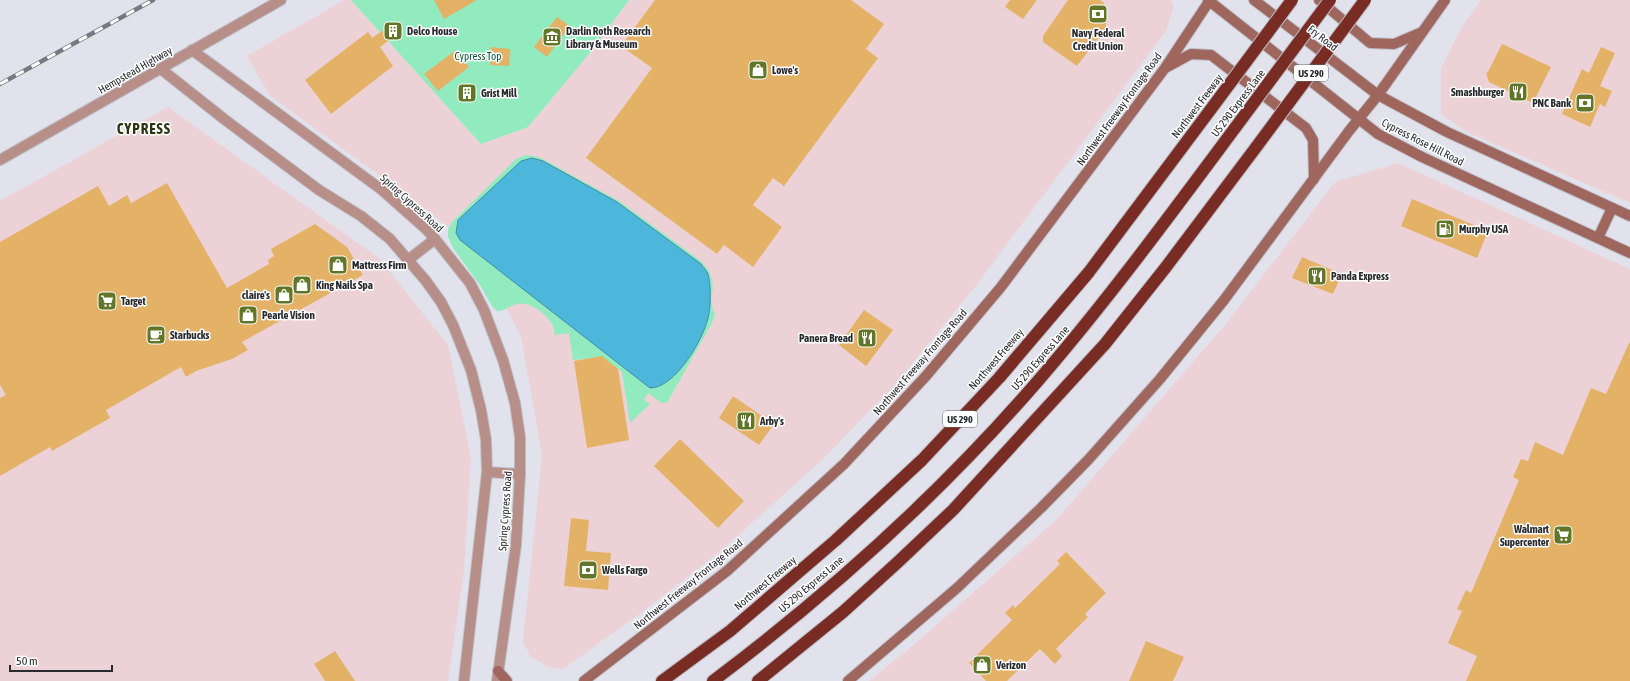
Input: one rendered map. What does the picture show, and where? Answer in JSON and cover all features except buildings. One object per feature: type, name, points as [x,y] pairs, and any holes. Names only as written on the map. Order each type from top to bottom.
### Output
[{"type":"highway","name":"Northwest Freeway","points":[[662,681],[730,630],[824,550],[922,460],[999,378],[1089,272],[1292,0]]},
{"type":"highway","name":"US 290 Express Lane","points":[[713,681],[830,586],[886,537],[978,446],[1036,383],[1109,296],[1330,0]]},
{"type":"highway","name":"US 290","points":[[758,681],[852,604],[953,510],[1105,344],[1166,267],[1365,0]]},
{"type":"main road","name":"Cypress Rose Hill Road","points":[[1209,0],[1378,134],[1422,157],[1630,253]]},
{"type":"main road","name":"Northwest Freeway Frontage Road","points":[[584,681],[727,571],[844,464],[926,376],[1001,287],[1165,68],[1209,0]]},
{"type":"main road","name":"Fry Road","points":[[1254,0],[1378,95]]},
{"type":"main road","points":[[1319,0],[1370,43],[1394,44],[1422,32]]},
{"type":"main road","points":[[848,681],[957,588],[1041,508],[1088,460],[1160,379],[1219,306],[1358,119],[1378,95],[1445,0]]},
{"type":"main road","points":[[1165,68],[1191,54],[1211,55],[1306,128],[1314,140],[1314,179]]},
{"type":"main road","name":"Cypress Rose Hill Road","points":[[1378,95],[1447,132],[1630,216]]},
{"type":"main road","points":[[1598,238],[1612,208]]},
{"type":"main road","points":[[498,676],[507,681]]},
{"type":"street","name":"Hempstead Highway","points":[[0,160],[281,0]]},
{"type":"street","name":"Spring Cypress Road","points":[[192,50],[382,190],[427,230],[470,283],[484,310],[504,360],[515,403],[520,437],[520,474],[516,545],[498,676]]},
{"type":"street","name":"Spring Cypress Road","points":[[160,69],[319,190],[361,216],[390,239],[441,302],[462,345],[471,370],[481,410],[486,440],[487,472],[464,681]]},
{"type":"street","points":[[408,260],[435,239]]},
{"type":"street","points":[[487,472],[520,474]]},
{"type":"shaded area","points":[[344,0],[351,0],[481,144],[528,127],[589,54],[629,0],[1171,0],[1174,6],[1166,31],[975,287],[893,387],[822,460],[722,550],[641,613],[563,669],[548,667],[530,656],[523,641],[542,455],[521,337],[503,301],[456,233],[269,95],[247,56]]},
{"type":"shaded area","points":[[1481,0],[1630,0],[1630,203],[1467,132],[1441,114],[1441,69],[1461,28]]},
{"type":"shaded area","points":[[168,107],[380,259],[448,345],[471,457],[464,571],[448,681],[0,681],[0,201]]},
{"type":"shaded area","points":[[1398,163],[1630,269],[1630,681],[869,681],[910,648],[1057,519],[1225,325],[1335,182]]},
{"type":"green space","name":"Cypress Top","points":[[351,0],[629,0],[589,54],[528,127],[481,144]]},
{"type":"green space","points":[[526,155],[539,157],[619,201],[701,261],[709,271],[713,288],[711,296],[712,306],[715,315],[712,323],[667,403],[662,403],[648,393],[644,400],[650,404],[630,423],[622,372],[602,357],[573,360],[569,333],[555,335],[551,322],[543,313],[533,307],[518,304],[497,311],[492,306],[480,285],[453,248],[448,237],[448,229],[452,222],[516,159]]},
{"type":"water","points":[[532,158],[543,161],[617,202],[701,264],[707,273],[710,284],[710,302],[709,314],[705,327],[694,350],[678,372],[659,386],[650,388],[460,240],[456,233],[458,220],[521,161]]},
{"type":"railway","points":[[0,84],[153,0]]},
{"type":"place","name":"Navy Federal Credit Union","points":[[1098,14]]},
{"type":"place","name":"Delco House","points":[[393,31]]},
{"type":"place","name":"Darlin Roth Research Library & Museum","points":[[552,37]]},
{"type":"place","name":"Lowe's","points":[[758,70]]},
{"type":"place","name":"Smashburger","points":[[1518,92]]},
{"type":"place","name":"Grist Mill","points":[[467,93]]},
{"type":"place","name":"PNC Bank","points":[[1585,103]]},
{"type":"place","name":"Murphy USA","points":[[1445,229]]},
{"type":"place","name":"Mattress Firm","points":[[338,265]]},
{"type":"place","name":"Panda Express","points":[[1317,276]]},
{"type":"place","name":"King Nails Spa","points":[[302,285]]},
{"type":"place","name":"claire's","points":[[284,295]]},
{"type":"place","name":"Target","points":[[107,301]]},
{"type":"place","name":"Pearle Vision","points":[[248,315]]},
{"type":"place","name":"Starbucks","points":[[156,335]]},
{"type":"place","name":"Panera Bread","points":[[867,338]]},
{"type":"place","name":"Arby's","points":[[746,421]]},
{"type":"place","name":"Walmart Supercenter","points":[[1563,535]]},
{"type":"place","name":"Wells Fargo","points":[[588,570]]},
{"type":"place","name":"Verizon","points":[[982,665]]},
{"type":"district","name":"CYPRESS","points":[[144,129]]}]
